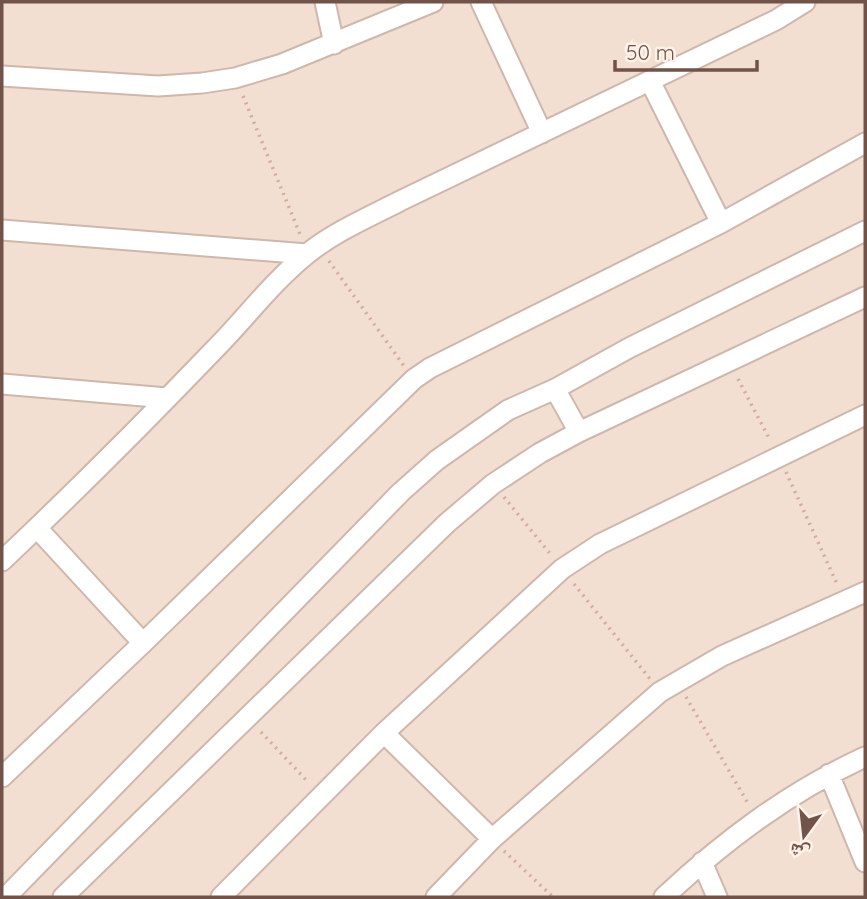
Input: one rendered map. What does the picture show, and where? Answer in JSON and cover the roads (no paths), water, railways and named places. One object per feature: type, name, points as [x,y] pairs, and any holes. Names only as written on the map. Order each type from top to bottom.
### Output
[{"type":"street","points":[[325,2],[334,44]]},
{"type":"street","points":[[2,76],[158,86],[235,78],[258,73],[334,44],[433,2]]},
{"type":"street","points":[[481,2],[542,133]]},
{"type":"street","points":[[2,561],[86,482],[233,331],[268,291],[313,250],[400,201],[776,20],[805,2]]},
{"type":"street","points":[[650,81],[720,223]]},
{"type":"street","points":[[2,777],[414,379],[430,368],[720,223],[865,143]]},
{"type":"street","points":[[2,230],[313,250]]},
{"type":"street","points":[[6,897],[401,492],[437,460],[508,410],[555,389],[629,348],[865,231]]},
{"type":"street","points":[[62,897],[413,555],[493,484],[540,453],[579,432],[865,297]]},
{"type":"street","points":[[2,384],[167,398]]},
{"type":"street","points":[[555,389],[579,432]]},
{"type":"street","points":[[221,897],[384,733],[562,569],[600,544],[865,415]]},
{"type":"street","points":[[37,527],[143,643]]},
{"type":"street","points":[[436,897],[492,839],[660,692],[722,656],[865,592]]},
{"type":"street","points":[[384,733],[492,839]]},
{"type":"street","points":[[664,897],[702,862],[757,819],[829,774],[865,757]]},
{"type":"street","points":[[829,774],[865,862]]},
{"type":"street","points":[[702,862],[717,897]]}]
